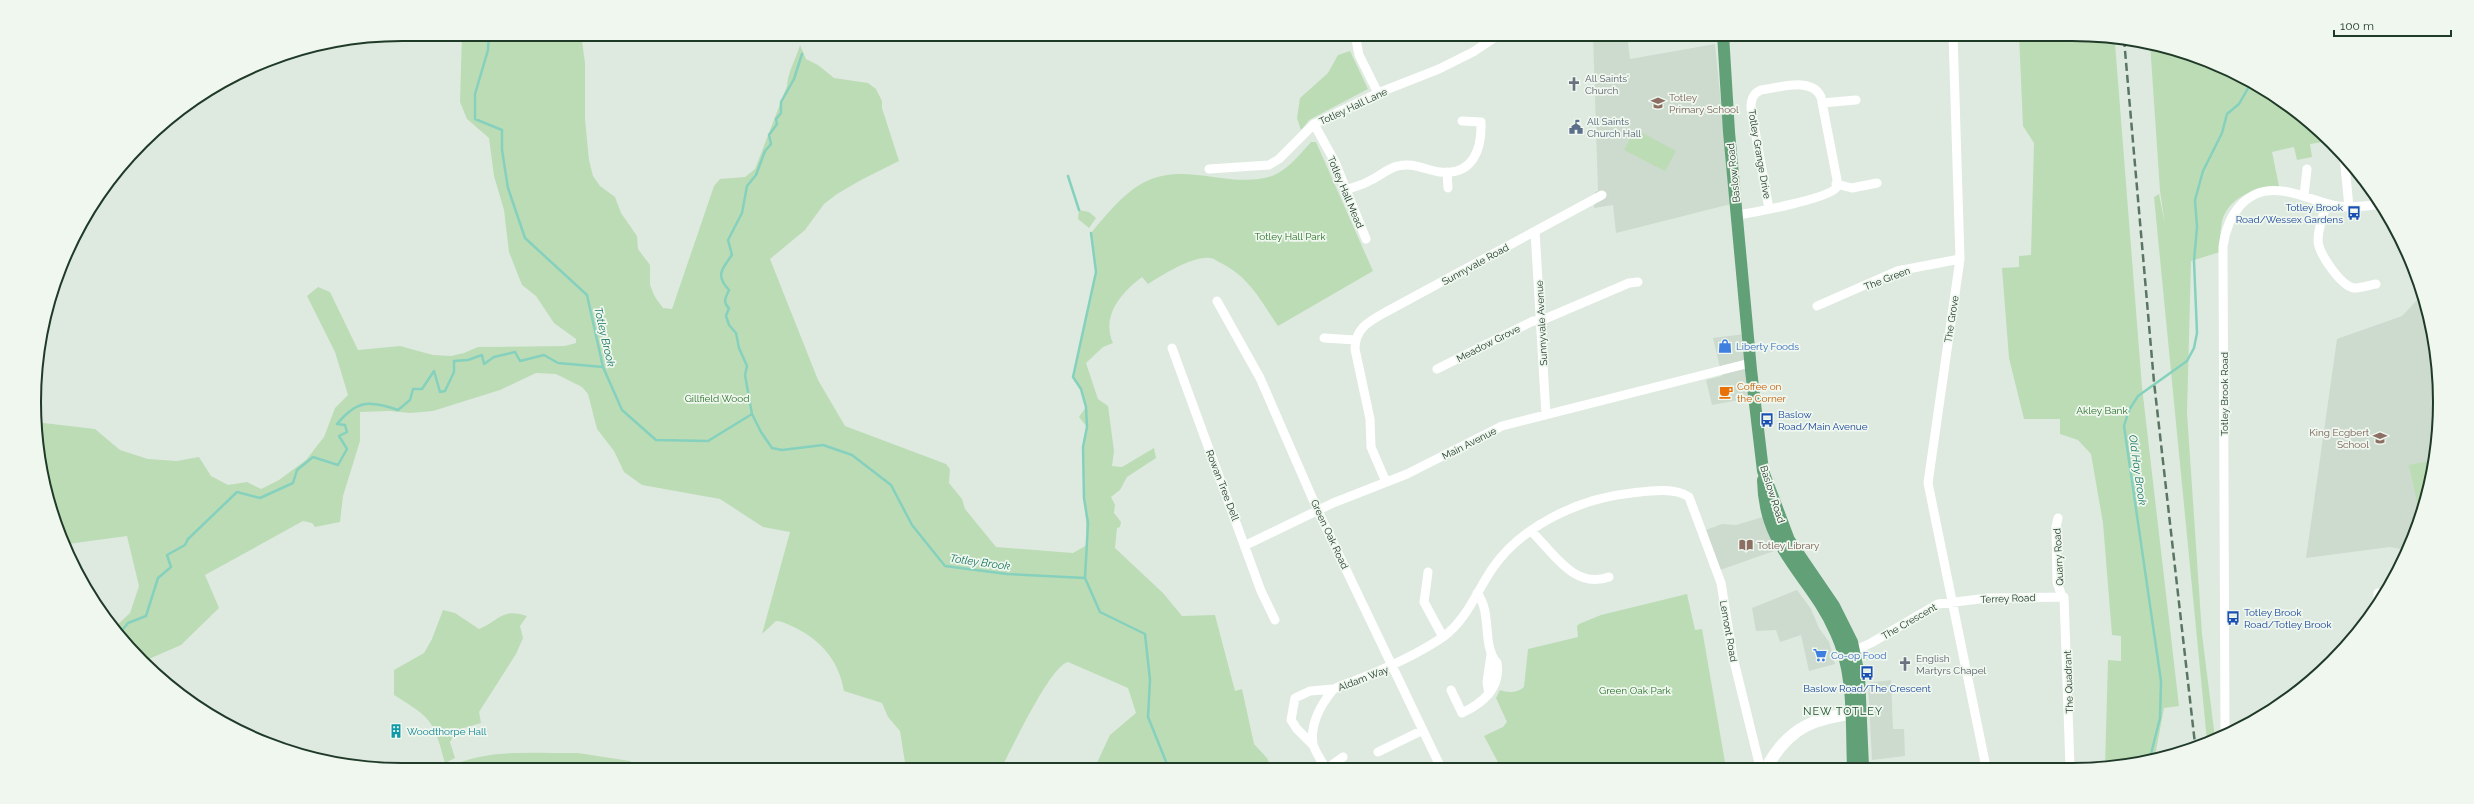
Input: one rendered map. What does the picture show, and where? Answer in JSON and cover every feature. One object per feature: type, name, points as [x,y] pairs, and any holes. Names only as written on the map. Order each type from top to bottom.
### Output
[{"type":"main road","name":"Baslow Road","points":[[1723,41],[1729,132],[1738,215],[1750,363],[1763,471],[1789,540],[1834,606],[1849,653],[1849,684],[1856,713]]},
{"type":"main road","points":[[1853,763],[1856,713]]},
{"type":"main road","points":[[1856,713],[1862,763]]},
{"type":"street","points":[[1356,41],[1359,55],[1378,93]]},
{"type":"street","name":"Totley Hall Lane","points":[[1209,169],[1269,165],[1279,159],[1314,124],[1378,93],[1439,69],[1473,52],[1490,41]]},
{"type":"street","name":"The Grove","points":[[1953,41],[1960,259],[1928,479],[1953,601]]},
{"type":"street","name":"Totley Grange Drive","points":[[1769,209],[1751,108],[1754,96],[1762,90],[1804,85],[1817,90],[1822,103],[1836,184]]},
{"type":"street","points":[[1822,103],[1856,100]]},
{"type":"street","points":[[1345,190],[1365,183],[1398,166],[1412,164],[1447,172],[1462,168],[1473,159],[1481,141],[1481,122],[1462,121]]},
{"type":"street","name":"Totley Hall Mead","points":[[1314,124],[1335,162],[1366,239]]},
{"type":"street","points":[[2345,166],[2349,207]]},
{"type":"street","points":[[2304,196],[2306,169]]},
{"type":"street","points":[[1447,172],[1448,188]]},
{"type":"street","points":[[1738,215],[1826,195],[1833,191],[1836,184],[1852,188],[1877,183]]},
{"type":"street","name":"Totley Brook Road","points":[[2225,729],[2224,232],[2236,208],[2252,196],[2270,190],[2281,190],[2327,204],[2349,207],[2374,205]]},
{"type":"street","name":"Sunnyvale Road","points":[[1356,340],[1366,323],[1602,196]]},
{"type":"street","points":[[2327,204],[2319,234],[2319,246],[2322,253],[2346,285],[2355,288],[2376,284]]},
{"type":"street","name":"Sunnyvale Avenue","points":[[1535,231],[1546,415]]},
{"type":"street","name":"The Green","points":[[1817,306],[1897,272],[1960,259]]},
{"type":"street","name":"Meadow Grove","points":[[1437,369],[1533,321],[1540,321],[1629,283],[1638,282]]},
{"type":"street","name":"Green Oak Road","points":[[1217,301],[1260,378],[1318,511],[1439,763]]},
{"type":"street","points":[[1324,338],[1356,340],[1355,349],[1370,419],[1371,447],[1386,482]]},
{"type":"street","name":"Rowan Tree Dell","points":[[1172,348],[1246,545],[1261,591],[1275,620]]},
{"type":"street","name":"Main Avenue","points":[[1246,545],[1318,511],[1407,474],[1496,429],[1750,363]]},
{"type":"street","name":"Aldam Way","points":[[1324,763],[1313,745],[1297,729],[1291,720],[1295,698],[1310,691],[1333,689],[1393,666],[1443,637],[1462,618],[1502,556],[1514,543],[1531,531],[1573,509],[1616,495],[1665,491],[1681,493],[1689,497]]},
{"type":"street","name":"Lemont Road","points":[[1689,497],[1721,583],[1733,657],[1759,763]]},
{"type":"street","name":"Quarry Road","points":[[2058,518],[2056,527],[2058,582],[2063,596]]},
{"type":"street","points":[[1531,531],[1561,563],[1583,579],[1601,580],[1609,576]]},
{"type":"street","points":[[1428,572],[1424,602],[1443,637]]},
{"type":"street","points":[[1451,690],[1462,713],[1486,699],[1499,674],[1497,662],[1491,655],[1484,605],[1477,593]]},
{"type":"street","name":"Terrey Road","points":[[1953,601],[1988,598],[2063,596]]},
{"type":"street","name":"The Quadrant","points":[[2063,596],[2070,763]]},
{"type":"street","points":[[1953,601],[1985,763]]},
{"type":"street","name":"The Crescent","points":[[1849,653],[1888,634],[1938,604],[1953,601]]},
{"type":"street","name":"Aldam Way","points":[[1313,745],[1316,718],[1333,689]]},
{"type":"street","points":[[1770,763],[1786,742],[1806,725],[1822,718],[1856,713]]},
{"type":"street","points":[[1378,752],[1423,730]]},
{"type":"street","name":"Aldam Way","points":[[1335,763],[1343,758]]},
{"type":"shaded area","name":"Totley Primary School","points":[[1593,41],[1628,41],[1630,59],[1715,44],[1731,204],[1616,233],[1613,205],[1594,208],[1595,192],[1598,191]]},
{"type":"shaded area","name":"King Ecgbert School","points":[[2418,299],[2430,355],[2433,402],[2430,449],[2426,472],[2421,495],[2406,540],[2391,571],[2400,549],[2390,547],[2306,558],[2337,339],[2402,316]]},
{"type":"shaded area","points":[[1744,334],[1750,398],[1712,405],[1706,380],[1722,376],[1713,338]]},
{"type":"shaded area","points":[[1763,517],[1777,550],[1720,570],[1706,530],[1722,524],[1736,525]]},
{"type":"shaded area","points":[[1797,590],[1811,609],[1819,628],[1829,642],[1835,664],[1809,671],[1801,635],[1780,642],[1776,630],[1756,631],[1752,608]]},
{"type":"shaded area","points":[[1891,680],[1893,729],[1904,729],[1905,756],[1872,760],[1868,683]]},
{"type":"green space","points":[[462,41],[582,41],[585,63],[585,119],[589,160],[593,176],[600,186],[615,197],[621,213],[637,236],[638,249],[650,265],[650,285],[655,297],[663,308],[672,309],[714,186],[720,179],[745,177],[755,169],[787,86],[790,70],[800,45],[806,59],[818,65],[834,78],[868,83],[876,89],[882,101],[882,108],[899,161],[837,194],[824,204],[805,230],[770,259],[818,380],[845,426],[946,464],[950,469],[949,483],[962,499],[965,509],[996,547],[1073,553],[1087,545],[1083,447],[1087,427],[1079,417],[1086,407],[1081,389],[1073,377],[1096,272],[1091,233],[1114,206],[1127,194],[1141,184],[1157,177],[1173,174],[1189,174],[1239,180],[1272,176],[1288,166],[1311,142],[1316,142],[1373,271],[1278,326],[1254,290],[1239,275],[1213,259],[1203,258],[1195,260],[1178,267],[1148,284],[1142,277],[1134,283],[1120,298],[1111,314],[1110,333],[1113,343],[1103,347],[1086,363],[1098,399],[1108,406],[1114,451],[1112,466],[1122,467],[1154,448],[1156,458],[1127,477],[1120,490],[1111,497],[1115,505],[1114,513],[1121,522],[1120,527],[1117,528],[1115,548],[1163,593],[1182,616],[1215,615],[1235,691],[1242,689],[1254,744],[1267,758],[1270,763],[1097,763],[1110,735],[1136,713],[1128,688],[1068,662],[1060,667],[1051,678],[1022,728],[1004,763],[905,763],[900,731],[888,717],[882,703],[844,691],[842,681],[834,662],[822,646],[796,628],[786,623],[776,621],[762,634],[790,532],[763,527],[720,499],[642,485],[624,472],[614,451],[597,429],[588,394],[582,387],[556,374],[536,373],[500,390],[433,411],[410,413],[389,411],[360,412],[360,441],[343,496],[340,522],[315,527],[312,523],[303,521],[205,575],[219,608],[181,645],[149,659],[118,624],[130,613],[139,586],[127,536],[70,544],[53,495],[44,449],[42,423],[95,429],[120,450],[148,459],[177,461],[199,457],[211,476],[228,485],[247,482],[261,489],[279,480],[306,460],[324,437],[335,408],[348,395],[335,352],[307,296],[318,287],[330,292],[358,350],[400,346],[433,355],[451,356],[464,353],[478,347],[565,346],[576,343],[576,339],[554,323],[536,296],[522,285],[509,252],[504,210],[494,176],[489,138],[467,119],[460,102]]},
{"type":"green space","name":"Akley Bank","points":[[2019,41],[2072,41],[2115,44],[2142,387],[2179,706],[2164,708],[2156,753],[2119,760],[2105,761],[2108,660],[2121,661],[2121,636],[2112,635],[2103,523],[2091,454],[2078,440],[2060,434],[2060,419],[2024,419],[2009,358],[2002,268],[2019,267],[2019,256],[2031,255],[2034,143],[2023,126]]},
{"type":"green space","points":[[2150,50],[2188,60],[2232,78],[2273,102],[2292,116],[2322,142],[2310,144],[2312,157],[2297,160],[2294,147],[2272,152],[2279,186],[2253,191],[2237,199],[2226,212],[2222,221],[2220,233],[2220,252],[2191,261],[2187,413],[2202,634],[2214,734],[2207,737],[2154,197],[2159,194],[2165,225],[2160,191]]},
{"type":"green space","points":[[1350,51],[1368,89],[1309,120],[1301,130],[1297,118],[1300,98],[1328,73],[1338,55]]},
{"type":"green space","points":[[1635,129],[1676,151],[1665,171],[1624,150]]},
{"type":"green space","points":[[1079,210],[1089,212],[1096,218],[1089,228],[1078,219]]},
{"type":"green space","points":[[2428,461],[2418,506],[2409,465]]},
{"type":"green space","name":"Green Oak Park","points":[[1687,594],[1695,630],[1702,629],[1725,763],[1498,763],[1484,736],[1503,727],[1507,722],[1496,698],[1500,690],[1513,692],[1524,687],[1528,649],[1578,637],[1577,626],[1579,624],[1601,615]]},
{"type":"green space","points":[[443,610],[455,613],[479,629],[506,614],[511,613],[527,616],[520,626],[523,638],[516,654],[479,712],[481,723],[457,730],[450,742],[455,758],[445,763],[438,737],[429,722],[416,709],[394,695],[394,670],[424,653],[432,639]]},
{"type":"green space","points":[[578,753],[630,761],[632,763],[460,763],[475,758],[492,755]]},
{"type":"waterway","name":"Totley Brook","points":[[489,41],[488,50],[475,94],[475,119],[502,130],[502,150],[508,188],[525,238],[587,295],[603,367],[622,410],[656,440],[708,441],[752,414],[761,432],[772,448],[782,450],[823,445],[852,455],[891,485],[912,525],[945,566],[1007,574],[1085,578],[1100,612],[1145,634],[1150,680],[1148,717],[1167,763]]},
{"type":"waterway","points":[[752,414],[745,375],[747,366],[739,348],[736,333],[729,325],[726,316],[729,308],[725,302],[725,299],[729,290],[721,276],[725,264],[732,255],[728,240],[742,213],[747,186],[756,175],[765,151],[771,144],[769,135],[777,124],[776,119],[781,113],[781,102],[794,79],[802,54]]},
{"type":"waterway","name":"Old Hay Brook","points":[[2151,754],[2160,718],[2161,681],[2124,426],[2129,410],[2138,396],[2187,361],[2194,348],[2197,333],[2194,261],[2197,227],[2195,200],[2203,171],[2222,133],[2227,114],[2239,104],[2249,87]]},
{"type":"waterway","points":[[1068,176],[1079,210]]},
{"type":"waterway","points":[[1085,578],[1088,523],[1084,498],[1083,447],[1087,427],[1086,407],[1081,389],[1073,377],[1096,272],[1091,233]]},
{"type":"waterway","points":[[122,630],[128,623],[146,616],[158,578],[171,567],[167,555],[185,545],[188,539],[237,492],[260,498],[293,483],[297,470],[313,457],[338,465],[347,449],[339,436],[347,432],[345,425],[337,424],[344,416],[357,406],[371,404],[398,410],[410,400],[413,389],[422,389],[434,371],[440,392],[445,391],[454,372],[454,361],[468,360],[482,355],[484,364],[494,357],[515,352],[520,361],[544,355],[558,363],[603,367]]},
{"type":"railway","points":[[2125,45],[2154,382],[2195,742]]},
{"type":"place","name":"All Saints' Church","points":[[1574,84]]},
{"type":"place","name":"Totley Primary School","points":[[1658,103]]},
{"type":"place","name":"All Saints Church Hall","points":[[1576,127]]},
{"type":"place","name":"Totley Brook Road/Wessex Gardens","points":[[2354,213]]},
{"type":"place","name":"Liberty Foods","points":[[1725,346]]},
{"type":"place","name":"Coffee on the Corner","points":[[1726,392]]},
{"type":"place","name":"Baslow Road/Main Avenue","points":[[1767,420]]},
{"type":"place","name":"King Ecgbert School","points":[[2380,438]]},
{"type":"place","name":"Totley Library","points":[[1746,545]]},
{"type":"place","name":"Totley Brook Road/Totley Brook","points":[[2233,618]]},
{"type":"place","name":"Co-op Food","points":[[1820,655]]},
{"type":"place","name":"English Martyrs Chapel","points":[[1905,664]]},
{"type":"place","name":"Baslow Road/The Crescent","points":[[1867,673]]},
{"type":"place","name":"Woodthorpe Hall","points":[[396,731]]},
{"type":"district","name":"NEW TOTLEY","points":[[1843,711]]},
{"type":"park label","name":"Totley Hall Park","points":[[1290,236]]},
{"type":"park label","name":"Gillfield Wood","points":[[717,398]]}]
